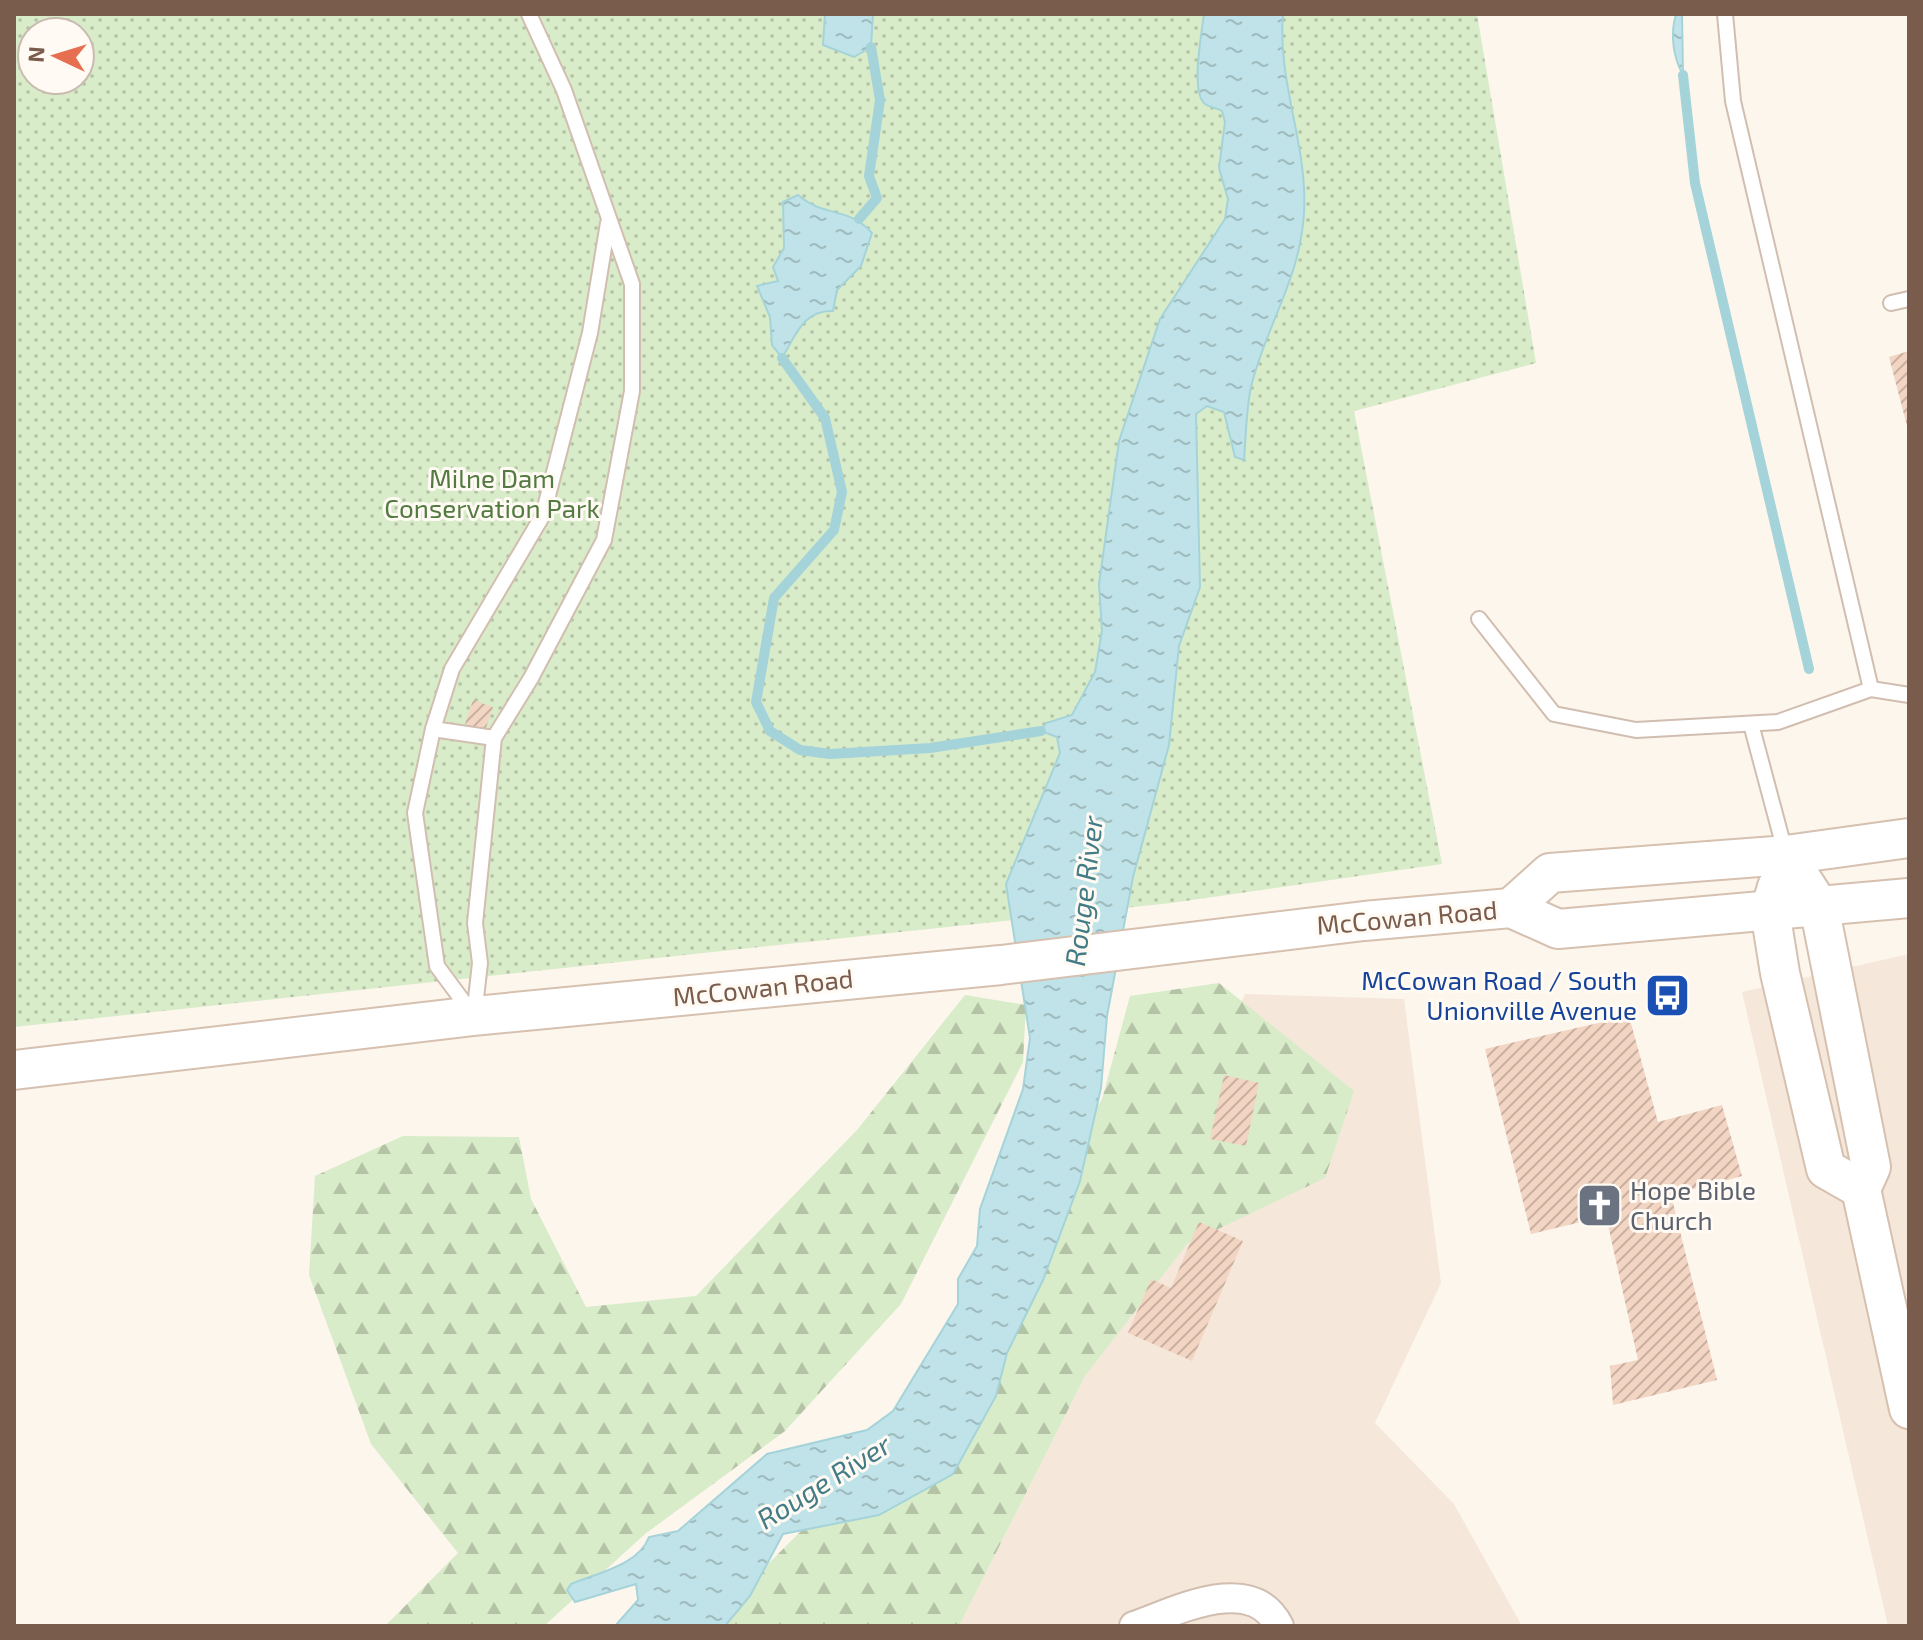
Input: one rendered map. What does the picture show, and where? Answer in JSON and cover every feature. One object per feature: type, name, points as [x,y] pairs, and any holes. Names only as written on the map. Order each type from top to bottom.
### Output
[{"type":"main road","name":"McCowan Road","points":[[1511,908],[1550,873],[1736,856],[1786,855],[1868,841],[1909,838]]},
{"type":"main road","points":[[1786,855],[1819,906],[1871,1167],[1861,1189],[1909,1409]]},
{"type":"main road","points":[[1786,855],[1770,911],[1780,973],[1826,1169],[1861,1189]]},
{"type":"main road","name":"McCowan Road","points":[[14,1070],[474,1016],[1001,965],[1174,942],[1511,908],[1558,929],[1909,898]]},
{"type":"street","points":[[1134,1626],[1224,1597],[1262,1606],[1279,1626]]},
{"type":"lane","points":[[474,1016],[480,963],[475,923],[494,738],[531,678],[604,540],[632,391],[632,284],[564,90],[529,14]]},
{"type":"lane","points":[[1725,14],[1733,101],[1871,689]]},
{"type":"lane","points":[[474,1016],[437,966],[415,813],[433,729],[452,669],[543,515],[590,333],[609,218]]},
{"type":"lane","points":[[1891,303],[1909,299]]},
{"type":"lane","points":[[1479,619],[1554,714],[1636,730],[1778,722],[1871,689],[1909,695]]},
{"type":"lane","points":[[1751,724],[1786,855]]},
{"type":"lane","points":[[433,729],[494,738]]},
{"type":"shaded area","points":[[1909,954],[1909,1626],[1888,1626],[1742,992]]},
{"type":"shaded area","points":[[1245,994],[1404,999],[1441,1283],[1375,1423],[1454,1504],[1522,1626],[959,1626],[1085,1376]]},
{"type":"green space","name":"Milne Dam Conservation Park","points":[[14,14],[1477,14],[1536,363],[1354,411],[1442,864],[1171,903],[14,1027]]},
{"type":"green space","points":[[1219,983],[1354,1091],[1325,1178],[1187,1244],[1085,1376],[959,1626],[693,1626],[752,1580],[824,1508],[1017,1242],[1102,1099],[1130,996]]},
{"type":"green space","points":[[965,995],[1026,1005],[1023,1062],[901,1304],[785,1431],[645,1534],[544,1626],[385,1626],[458,1553],[371,1444],[309,1275],[315,1176],[403,1136],[519,1137],[531,1199],[586,1307],[696,1296],[857,1130]]},
{"type":"water","points":[[825,14],[873,14],[871,47],[854,57],[823,45]]},
{"type":"water","name":"Rouge River","points":[[1204,14],[1283,14],[1284,64],[1302,163],[1304,213],[1296,260],[1251,387],[1244,460],[1235,457],[1224,412],[1207,406],[1196,414],[1200,587],[1179,646],[1169,745],[1133,877],[1107,1016],[1101,1088],[1080,1181],[1043,1280],[1007,1353],[996,1396],[953,1474],[879,1515],[783,1534],[750,1596],[725,1626],[615,1626],[638,1600],[636,1584],[575,1602],[567,1590],[571,1584],[627,1561],[644,1547],[649,1537],[678,1531],[767,1454],[867,1430],[893,1411],[958,1304],[958,1279],[977,1246],[980,1209],[1023,1089],[1030,1038],[1006,884],[1060,753],[1057,737],[1041,731],[1046,723],[1072,715],[1095,672],[1102,631],[1099,584],[1119,441],[1160,319],[1225,219],[1228,199],[1219,168],[1225,122],[1222,111],[1205,104],[1198,87]]},
{"type":"water","points":[[1676,14],[1682,14],[1683,75],[1674,45]]},
{"type":"water","points":[[798,195],[818,207],[854,219],[872,233],[861,266],[837,290],[833,311],[807,319],[782,358],[772,345],[770,317],[757,286],[778,281],[773,267],[784,248],[783,202]]},
{"type":"building","points":[[1909,351],[1909,430],[1908,430],[1889,357]]},
{"type":"building","points":[[473,700],[493,707],[485,731],[465,724]]},
{"type":"building","name":"Hope Bible Church","points":[[1629,1016],[1658,1122],[1722,1105],[1742,1176],[1671,1195],[1717,1380],[1613,1405],[1610,1366],[1638,1360],[1606,1216],[1531,1234],[1485,1049]]},
{"type":"building","points":[[1224,1075],[1259,1083],[1246,1146],[1210,1139]]},
{"type":"building","points":[[1199,1222],[1243,1241],[1192,1361],[1128,1333],[1151,1279],[1171,1288]]},
{"type":"waterway","points":[[859,219],[877,198],[869,176],[880,100],[871,47]]},
{"type":"waterway","points":[[1683,75],[1695,183],[1809,669]]},
{"type":"waterway","points":[[782,358],[825,418],[842,492],[834,530],[774,598],[756,702],[770,731],[800,750],[830,754],[930,748],[1041,731]]},
{"type":"place","name":"McCowan Road / South Unionville Avenue","points":[[1668,996]]},
{"type":"place","name":"Hope Bible Church","points":[[1599,1206]]}]
